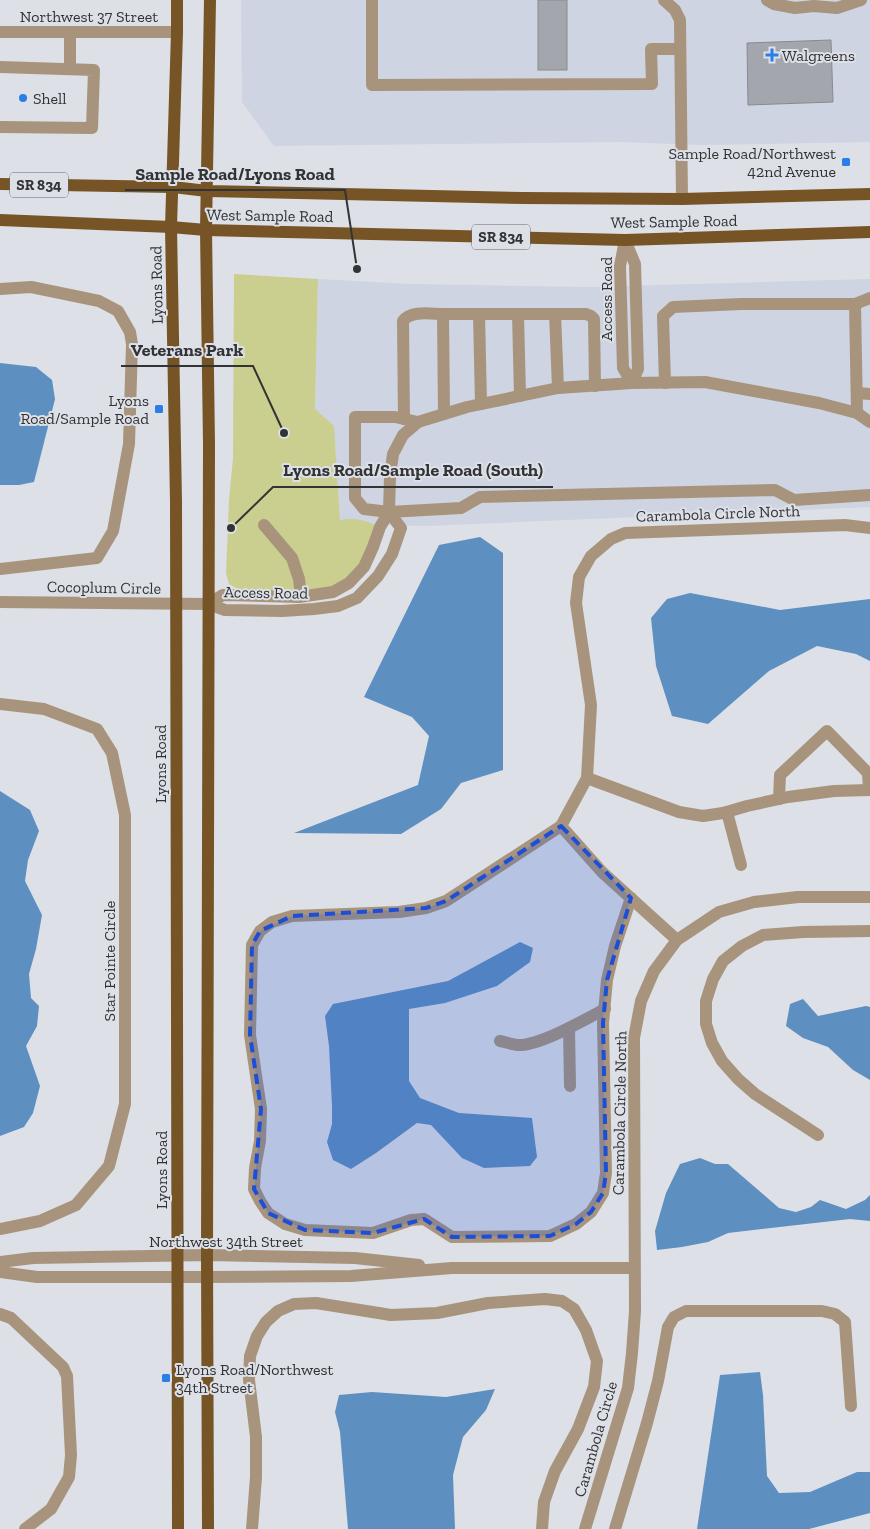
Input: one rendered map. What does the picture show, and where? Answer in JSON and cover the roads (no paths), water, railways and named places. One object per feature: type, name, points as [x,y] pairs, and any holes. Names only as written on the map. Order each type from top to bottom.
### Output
[{"type":"main road","name":"Lyons Road","points":[[177,0],[171,228],[176,472],[178,1529]]},
{"type":"main road","points":[[208,1529],[209,444],[206,230],[210,0]]},
{"type":"main road","name":"West Sample Road","points":[[0,184],[173,187],[207,191],[523,198],[682,199],[870,194]]},
{"type":"main road","name":"West Sample Road","points":[[0,220],[206,230],[624,240],[870,232]]},
{"type":"street","points":[[372,0],[372,85],[652,84],[651,49],[680,49]]},
{"type":"street","points":[[664,0],[675,10],[680,20],[682,199]]},
{"type":"street","points":[[767,0],[774,4],[796,8],[814,6],[837,8],[861,0]]},
{"type":"street","name":"Northwest 37 Street","points":[[0,32],[177,32]]},
{"type":"street","points":[[70,32],[70,69]]},
{"type":"street","points":[[0,68],[94,70],[92,128],[0,127]]},
{"type":"street","name":"Access Road","points":[[624,240],[635,264],[638,369],[632,383]]},
{"type":"street","name":"Cocoplum Circle","points":[[0,289],[32,287],[99,300],[118,312],[130,332],[132,344],[129,444],[113,531],[97,558],[0,569]]},
{"type":"street","points":[[664,383],[663,316],[673,307],[741,304],[854,304],[870,298]]},
{"type":"street","points":[[854,304],[857,413]]},
{"type":"street","points":[[404,419],[403,321],[412,314],[586,314],[594,320],[595,386]]},
{"type":"street","points":[[443,314],[444,414]]},
{"type":"street","points":[[479,314],[481,404]]},
{"type":"street","points":[[518,314],[520,396]]},
{"type":"street","points":[[555,314],[558,388]]},
{"type":"street","name":"Access Road","points":[[208,604],[223,596],[301,596],[333,592],[349,583],[364,567],[380,527],[389,512],[393,454],[403,435],[418,422],[444,414],[481,404],[558,388],[632,383],[705,382],[819,403],[857,413],[870,422]]},
{"type":"street","points":[[857,393],[870,394]]},
{"type":"street","points":[[418,422],[395,417],[354,417],[354,498],[364,509],[389,512],[461,508],[480,497],[775,490],[794,500],[870,495]]},
{"type":"street","name":"Access Road","points":[[208,604],[225,610],[306,610],[338,606],[357,598],[378,576],[392,554],[400,528],[389,512]]},
{"type":"street","name":"Carambola Circle North","points":[[561,826],[587,778],[591,705],[576,603],[580,577],[591,556],[610,540],[625,533],[845,525],[870,528]]},
{"type":"street","points":[[264,526],[292,558],[299,579],[301,596]]},
{"type":"street","name":"Cocoplum Circle","points":[[0,602],[208,604]]},
{"type":"street","name":"Star Pointe Circle","points":[[0,704],[44,709],[97,729],[112,753],[124,815],[126,1104],[109,1166],[76,1205],[40,1221],[0,1229]]},
{"type":"street","points":[[587,778],[680,812],[703,816],[779,799],[834,791],[870,790],[868,773],[827,731],[780,775],[779,799]]},
{"type":"street","points":[[727,812],[741,865]]},
{"type":"street","points":[[630,898],[607,980],[603,1023],[606,1173],[603,1193],[591,1212],[576,1224],[550,1236],[452,1237],[424,1219],[411,1220],[373,1233],[305,1230],[285,1224],[268,1213],[254,1189],[255,1168],[260,1142],[260,1109],[250,1035],[252,945],[260,931],[272,922],[292,916],[399,912],[426,908],[446,901],[561,826],[602,872],[677,940]]},
{"type":"street","name":"Carambola Circle North","points":[[634,1268],[634,1038],[641,1000],[654,972],[677,940],[719,912],[754,902],[798,897],[870,897]]},
{"type":"street","points":[[818,1135],[756,1094],[738,1079],[722,1061],[712,1043],[706,1024],[706,1000],[713,979],[723,961],[742,946],[763,935],[803,932],[870,932]]},
{"type":"street","points":[[500,1041],[518,1045],[535,1042],[569,1028],[605,1009]]},
{"type":"street","points":[[569,1028],[570,1086]]},
{"type":"street","name":"Northwest 34th Street","points":[[0,1262],[33,1258],[207,1255],[355,1258],[452,1268]]},
{"type":"street","name":"Northwest 34th Street","points":[[0,1272],[37,1277],[207,1277],[351,1276],[452,1268],[634,1268]]},
{"type":"street","name":"Carambola Circle","points":[[585,1529],[628,1388],[635,1311],[634,1268]]},
{"type":"street","points":[[252,1529],[256,1477],[256,1437],[249,1380],[250,1356],[257,1336],[266,1322],[278,1311],[294,1304],[316,1303],[391,1315],[428,1313],[488,1303],[545,1299],[562,1301],[574,1310],[586,1330],[597,1361],[594,1387],[588,1404],[578,1429],[555,1471],[544,1502],[542,1529]]},
{"type":"street","points":[[615,1529],[647,1424],[658,1381],[668,1327],[674,1317],[686,1311],[822,1311],[835,1314],[845,1322],[851,1406]]},
{"type":"street","points":[[0,1314],[11,1318],[63,1367],[67,1376],[71,1455],[69,1477],[50,1509],[25,1529]]},
{"type":"water","points":[[0,363],[36,367],[52,380],[55,399],[34,482],[19,485],[0,485]]},
{"type":"water","points":[[480,537],[503,553],[503,770],[461,783],[441,809],[401,834],[294,833],[418,785],[429,736],[412,717],[364,697],[439,545]]},
{"type":"water","points":[[690,593],[780,610],[870,599],[870,661],[856,654],[817,646],[769,671],[708,724],[672,716],[656,666],[651,618],[667,599]]},
{"type":"water","points":[[0,791],[30,810],[39,831],[28,860],[25,881],[42,915],[29,974],[31,998],[39,1006],[37,1026],[26,1046],[40,1086],[33,1113],[24,1127],[0,1136]]},
{"type":"water","points":[[520,942],[533,948],[530,962],[497,986],[445,1003],[409,1009],[409,1081],[420,1098],[459,1113],[532,1118],[537,1157],[530,1166],[484,1168],[462,1158],[431,1125],[417,1123],[351,1169],[333,1160],[327,1142],[332,1124],[332,1106],[329,1046],[325,1016],[333,1004],[448,981]]},
{"type":"water","points":[[803,999],[818,1016],[866,1006],[870,1007],[870,1080],[853,1070],[828,1047],[803,1038],[786,1026],[790,1004]]},
{"type":"water","points":[[700,1158],[715,1164],[728,1164],[779,1208],[796,1212],[811,1207],[820,1200],[846,1209],[865,1200],[870,1195],[870,1221],[850,1219],[728,1233],[708,1242],[657,1250],[655,1231],[666,1193],[680,1164]]},
{"type":"water","points":[[760,1372],[767,1476],[779,1493],[810,1492],[857,1472],[870,1472],[870,1513],[809,1529],[697,1529],[720,1375]]},
{"type":"water","points":[[495,1389],[486,1410],[463,1437],[453,1475],[455,1529],[348,1529],[340,1432],[335,1412],[339,1395],[372,1392],[446,1397]]},
{"type":"place","name":"Walgreens","points":[[772,55]]},
{"type":"place","name":"Shell","points":[[23,98]]},
{"type":"place","name":"Sample Road/Northwest 42nd Avenue","points":[[846,162]]},
{"type":"place","name":"Sample Road/Lyons Road","points":[[357,269]]},
{"type":"place","name":"Lyons Road/Sample Road","points":[[159,409]]},
{"type":"place","name":"Veterans Park","points":[[284,433]]},
{"type":"place","name":"Lyons Road/Sample Road (South)","points":[[231,528]]},
{"type":"place","name":"Lyons Road/Northwest 34th Street","points":[[166,1378]]}]
